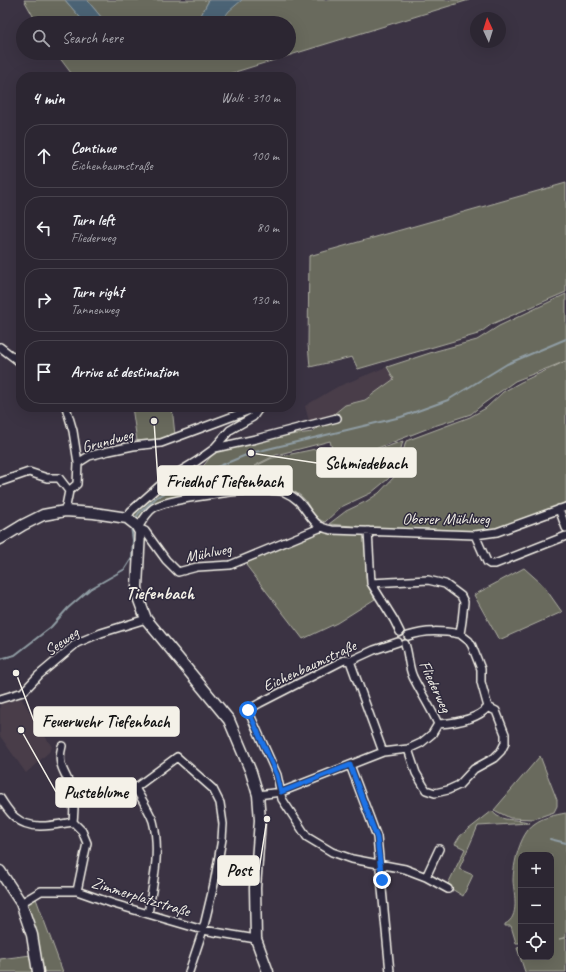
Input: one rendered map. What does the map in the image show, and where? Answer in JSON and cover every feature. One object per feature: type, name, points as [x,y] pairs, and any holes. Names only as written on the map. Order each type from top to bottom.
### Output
[{"type":"main road","points":[[0,539],[23,525],[43,516],[65,511],[94,513],[133,523],[140,532],[137,587],[139,600],[146,619],[229,720],[251,772],[258,795],[260,820],[255,888],[256,940],[268,972]]},
{"type":"main road","points":[[0,871],[21,903],[32,935],[38,972]]},
{"type":"street","points":[[0,347],[16,358]]},
{"type":"street","name":"Grundweg","points":[[65,511],[69,491],[77,484],[78,463],[73,431],[67,412]]},
{"type":"street","name":"Grundweg","points":[[78,463],[90,456],[109,451],[133,446],[161,444],[246,412]]},
{"type":"street","points":[[256,412],[253,417],[230,430],[215,448],[166,480],[131,510],[133,523],[142,521],[154,507],[181,499],[259,489],[273,489],[298,499],[316,523],[322,527]]},
{"type":"street","points":[[215,448],[337,418]]},
{"type":"street","points":[[0,482],[29,472],[47,478],[59,478],[69,491]]},
{"type":"street","points":[[563,508],[566,528]]},
{"type":"street","name":"Oberer Mühlweg","points":[[322,527],[332,530],[475,535],[497,532],[563,508]]},
{"type":"street","name":"Mühlweg","points":[[133,523],[146,532],[166,560],[178,572],[197,567],[230,565],[322,527]]},
{"type":"street","points":[[368,531],[371,583],[400,632]]},
{"type":"street","points":[[475,535],[487,562],[490,564],[495,564],[566,536]]},
{"type":"street","points":[[371,583],[428,580],[445,584],[461,596],[464,602],[460,634]]},
{"type":"street","name":"Seeweg","points":[[0,699],[23,692],[39,675],[77,643],[101,633],[146,619]]},
{"type":"street","points":[[408,636],[417,633],[441,631],[460,634],[469,642],[480,669],[481,682],[488,707],[496,711],[505,734],[504,743],[494,758],[474,768],[459,785],[448,790],[435,793],[426,790],[416,773],[408,749]]},
{"type":"street","points":[[400,632],[405,632],[408,636]]},
{"type":"street","points":[[400,632],[396,638],[402,643],[408,641],[408,636]]},
{"type":"street","name":"Fliederweg","points":[[258,795],[281,792],[383,752],[408,749],[421,743],[432,734],[438,724],[432,709],[413,677],[402,643]]},
{"type":"street","name":"Eichenbaumstraße","points":[[281,792],[277,775],[248,710],[344,660],[350,661],[374,650],[402,643]]},
{"type":"street","points":[[350,661],[383,752]]},
{"type":"street","points":[[438,724],[463,721],[484,712],[488,707]]},
{"type":"street","points":[[62,746],[60,764],[72,790],[75,805],[73,822]]},
{"type":"street","points":[[148,914],[155,874],[156,836],[152,819],[135,788],[177,757],[213,789],[220,803],[222,817],[222,839],[214,884],[203,930],[189,972]]},
{"type":"street","points":[[350,765],[377,838],[390,972]]},
{"type":"street","points":[[281,792],[282,799],[307,837],[332,852],[352,859],[404,869],[426,877],[448,889]]},
{"type":"street","points":[[0,798],[15,817],[26,823],[49,826],[73,822]]},
{"type":"street","points":[[73,822],[82,831],[87,843],[77,891]]},
{"type":"street","points":[[426,877],[439,849]]},
{"type":"street","name":"Zimmerplatzstraße","points":[[21,903],[41,891],[77,891],[114,904],[203,930],[256,940]]},
{"type":"shaded area","points":[[386,367],[394,379],[365,399],[345,405],[329,418],[310,425],[305,406],[337,387]]},
{"type":"shaded area","points":[[21,698],[52,747],[49,752],[26,773],[0,736],[0,704]]},
{"type":"green space","points":[[24,0],[65,0],[79,16],[33,16]]},
{"type":"green space","points":[[87,0],[209,0],[201,16],[100,16]]},
{"type":"green space","points":[[233,0],[469,0],[296,53],[296,16],[224,16]]},
{"type":"green space","points":[[61,60],[274,60],[235,72],[70,72]]},
{"type":"green space","points":[[566,183],[566,292],[492,324],[478,334],[358,369],[352,357],[310,367],[308,344],[309,256]]},
{"type":"green space","points":[[566,294],[566,361],[515,381],[471,414],[434,426],[360,455],[345,459],[332,449],[330,441],[276,455],[254,466],[272,458],[325,447],[335,456],[348,460],[403,441],[395,471],[388,479],[371,493],[341,507],[325,522],[321,521],[315,516],[300,495],[281,488],[248,488],[190,494],[165,500],[157,504],[150,508],[138,520],[132,515],[143,501],[160,489],[163,491],[201,469],[215,451],[261,439],[312,432],[345,405],[365,400],[394,379],[387,367],[436,351],[477,340],[499,326]]},
{"type":"green space","points":[[566,361],[566,503],[498,528],[479,530],[409,530],[329,524],[346,511],[367,501],[379,493],[395,476],[406,441],[470,417],[486,408],[503,392]]},
{"type":"green space","points":[[133,412],[173,412],[175,435],[156,440],[137,441]]},
{"type":"green space","points":[[326,531],[337,534],[364,535],[366,537],[366,578],[368,586],[375,599],[337,623],[303,639],[246,565],[249,562],[249,558],[314,532]]},
{"type":"green space","points":[[524,568],[543,585],[562,612],[499,640],[474,595]]},
{"type":"green space","points":[[540,756],[557,800],[557,806],[554,812],[534,819],[510,818],[494,810]]},
{"type":"green space","points":[[492,811],[500,818],[530,823],[478,826],[459,869],[473,875],[463,896],[447,886],[465,849],[455,844],[460,836]]},
{"type":"green space","points":[[566,813],[566,937],[559,939],[566,938],[566,972],[525,972],[521,960],[554,960],[554,852],[518,852],[518,943],[516,943],[511,926],[505,926],[505,924],[510,921],[513,916],[515,905],[513,881],[514,866],[518,850],[521,842],[529,829],[534,824],[545,818]]},
{"type":"green space","points":[[35,896],[63,972],[41,972],[26,908],[27,903]]},
{"type":"green space","points":[[31,955],[33,972],[0,972],[0,959]]},
{"type":"water","points":[[65,0],[87,0],[100,16],[79,16]]},
{"type":"water","points":[[209,0],[242,0],[225,16],[201,16]]},
{"type":"waterway","points":[[135,519],[139,513],[157,497],[205,472],[251,453],[401,417],[448,400],[507,364],[566,339]]},
{"type":"waterway","points":[[0,659],[15,655],[51,627],[68,608],[90,589],[125,569],[132,558],[133,540],[131,527]]},
{"type":"waterway","points":[[550,839],[566,843]]},
{"type":"place","name":"Friedhof Tiefenbach","points":[[154,421]]},
{"type":"place","name":"Schmiedebach","points":[[251,453]]},
{"type":"place","name":"Feuerwehr Tiefenbach","points":[[16,673]]},
{"type":"place","name":"Pusteblume","points":[[21,730]]},
{"type":"place","name":"Post","points":[[267,819]]},
{"type":"district","name":"Tiefenbach","points":[[160,593]]},
{"type":"route","points":[[248,710],[277,775],[281,792],[350,765],[377,838],[382,880]]}]
